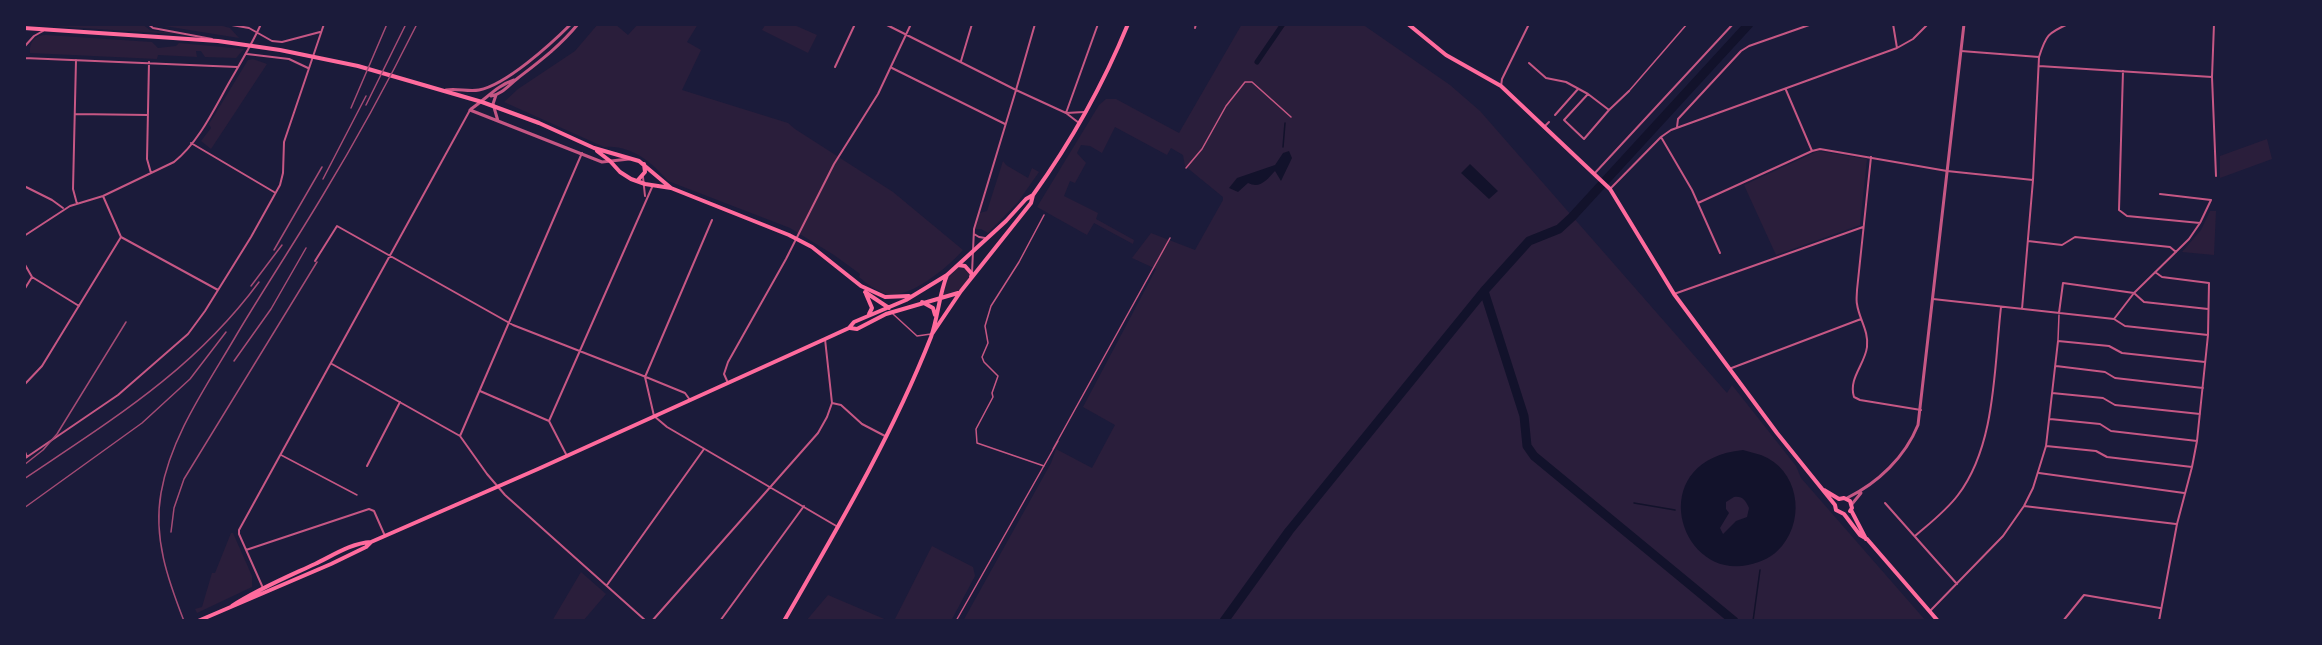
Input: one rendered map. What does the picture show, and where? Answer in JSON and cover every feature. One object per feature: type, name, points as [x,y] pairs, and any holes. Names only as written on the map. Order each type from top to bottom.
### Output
[{"type":"main road","points":[[784,621],[839,527],[885,436],[932,334],[969,281],[1029,206],[1033,195],[1107,75],[1128,24]]},
{"type":"main road","points":[[1408,24],[1446,55],[1501,86],[1610,189],[1674,294],[1839,512],[1844,514],[1860,535],[1866,539]]},
{"type":"main road","points":[[24,28],[246,44],[348,64],[446,90],[516,113],[614,156],[631,158],[644,164],[671,188]]},
{"type":"main road","points":[[594,148],[625,176],[645,184],[671,188],[796,239],[812,248],[861,286],[885,297],[910,296]]},
{"type":"main road","points":[[638,181],[644,177],[644,164]]},
{"type":"main road","points":[[232,606],[343,550],[385,536],[849,328],[854,322],[910,296],[947,274],[1033,195]]},
{"type":"main road","points":[[958,265],[965,266],[972,274],[969,281]]},
{"type":"main road","points":[[932,334],[941,287],[947,274]]},
{"type":"main road","points":[[861,286],[872,308],[868,316]]},
{"type":"main road","points":[[849,328],[857,329],[889,313],[921,302],[954,296],[962,291]]},
{"type":"main road","points":[[865,292],[887,307],[899,310]]},
{"type":"main road","points":[[885,297],[889,313]]},
{"type":"main road","points":[[921,302],[933,308],[936,316]]},
{"type":"main road","points":[[1823,489],[1839,499],[1847,498],[1852,504],[1851,510],[1866,539],[1938,621]]},
{"type":"main road","points":[[1835,505],[1839,499]]},
{"type":"main road","points":[[1844,514],[1851,510]]},
{"type":"main road","points":[[198,621],[331,564],[366,547],[370,542]]},
{"type":"street","points":[[147,24],[153,28],[218,41]]},
{"type":"street","points":[[226,24],[249,28],[272,40],[282,42],[293,41],[310,33],[322,32]]},
{"type":"street","points":[[24,236],[64,209],[103,196],[174,162],[191,143],[247,54],[261,24]]},
{"type":"street","points":[[24,449],[26,458],[118,395],[188,334],[205,311],[251,237],[282,180],[284,142],[324,24]]},
{"type":"street","points":[[446,90],[487,88],[531,59],[571,24]]},
{"type":"street","points":[[491,96],[496,95],[554,51],[578,24]]},
{"type":"street","points":[[835,67],[855,24]]},
{"type":"street","points":[[885,24],[960,63],[1066,113],[1079,123]]},
{"type":"street","points":[[728,383],[724,374],[728,362],[796,239],[834,164],[878,94],[911,24]]},
{"type":"street","points":[[960,63],[972,24]]},
{"type":"street","points":[[972,274],[974,234],[1035,24]]},
{"type":"street","points":[[1066,113],[1098,24]]},
{"type":"street","points":[[1501,86],[1502,79],[1529,24]]},
{"type":"street","points":[[1594,174],[1733,24]]},
{"type":"street","points":[[1677,128],[1678,119],[1741,51],[1749,46],[1812,24]]},
{"type":"street","points":[[1893,24],[1897,48]]},
{"type":"street","points":[[1610,189],[1661,137],[1677,128],[1897,48],[1913,39],[1928,24]]},
{"type":"street","points":[[1852,504],[1864,489],[1904,452],[1912,439],[1922,410],[1964,24]]},
{"type":"street","points":[[2022,309],[2033,180],[2039,57],[2046,38],[2051,32],[2068,24]]},
{"type":"street","points":[[2214,24],[2212,77],[2216,176]]},
{"type":"street","points":[[24,67],[25,45],[46,29]]},
{"type":"street","points":[[1960,51],[2039,57]]},
{"type":"street","points":[[247,54],[288,59],[309,69]]},
{"type":"street","points":[[24,58],[238,67]]},
{"type":"street","points":[[76,60],[73,189],[77,204]]},
{"type":"street","points":[[149,62],[147,159],[151,173]]},
{"type":"street","points":[[1529,63],[1546,78],[1566,82],[1588,94],[1609,110]]},
{"type":"street","points":[[2038,66],[2212,77]]},
{"type":"street","points":[[892,68],[1006,125]]},
{"type":"street","points":[[2124,71],[2119,210],[2127,216],[2200,223]]},
{"type":"street","points":[[263,589],[239,530],[470,110],[491,96],[496,89],[516,79]]},
{"type":"street","points":[[1555,115],[1578,89]]},
{"type":"street","points":[[1786,89],[1812,151]]},
{"type":"street","points":[[1588,94],[1564,120],[1584,139],[1609,110],[1629,92]]},
{"type":"street","points":[[496,95],[493,104],[498,121]]},
{"type":"street","points":[[470,110],[602,162],[631,158]]},
{"type":"street","points":[[1066,113],[1086,112]]},
{"type":"street","points":[[75,114],[148,116]]},
{"type":"street","points":[[1545,126],[1549,122]]},
{"type":"street","points":[[1661,137],[1698,203],[1720,253]]},
{"type":"street","points":[[191,143],[275,193]]},
{"type":"street","points":[[1698,203],[1820,149],[1947,171],[2033,180]]},
{"type":"street","points":[[460,436],[582,153]]},
{"type":"street","points":[[1871,157],[1857,290],[1857,304],[1867,335],[1867,346],[1863,364],[1855,377],[1852,389],[1854,397],[1860,400],[1922,410]]},
{"type":"street","points":[[644,177],[645,199]]},
{"type":"street","points":[[549,421],[653,185]]},
{"type":"street","points":[[24,186],[52,200],[64,209]]},
{"type":"street","points":[[2114,319],[2134,293],[2189,239],[2211,200],[2160,194]]},
{"type":"street","points":[[103,196],[122,237],[218,290]]},
{"type":"street","points":[[712,220],[645,377],[654,416],[660,423],[839,527]]},
{"type":"street","points":[[315,261],[337,226],[509,322],[685,393],[690,400]]},
{"type":"street","points":[[1674,294],[1863,227]]},
{"type":"street","points":[[974,234],[987,238]]},
{"type":"street","points":[[24,385],[36,374],[122,237]]},
{"type":"street","points":[[2028,240],[2062,245],[2075,237],[2170,247],[2176,252]]},
{"type":"street","points":[[24,263],[32,277],[79,306]]},
{"type":"street","points":[[2155,272],[2162,277],[2209,283],[2208,335],[2197,441],[2176,524],[2159,621]]},
{"type":"street","points":[[24,290],[32,277]]},
{"type":"street","points":[[2059,313],[2063,284],[2134,293],[2144,302],[2208,309]]},
{"type":"street","points":[[1934,299],[2114,319],[2125,326],[2208,335]]},
{"type":"street","points":[[1915,536],[1958,496],[1982,452],[1988,426],[2001,307]]},
{"type":"street","points":[[1729,369],[1862,319]]},
{"type":"street","points":[[652,621],[818,433],[832,403],[825,339]]},
{"type":"street","points":[[1928,612],[2003,536],[2024,506],[2039,473],[2046,446],[2058,341],[2109,346],[2122,353],[2205,362]]},
{"type":"street","points":[[331,363],[460,436],[497,486],[646,621]]},
{"type":"street","points":[[2055,366],[2105,372],[2115,378],[2203,388]]},
{"type":"street","points":[[480,392],[549,421],[567,456]]},
{"type":"street","points":[[2052,393],[2103,398],[2115,405],[2200,414]]},
{"type":"street","points":[[368,466],[400,402]]},
{"type":"street","points":[[832,403],[841,405],[862,424],[885,436]]},
{"type":"street","points":[[2050,419],[2100,424],[2111,431],[2197,441]]},
{"type":"street","points":[[2046,446],[2096,451],[2107,457],[2192,467]]},
{"type":"street","points":[[606,585],[704,449]]},
{"type":"street","points":[[2039,473],[2185,493]]},
{"type":"street","points":[[1847,498],[1864,489]]},
{"type":"street","points":[[1885,503],[1958,584]]},
{"type":"street","points":[[720,621],[804,506]]},
{"type":"street","points":[[2024,506],[2176,524]]},
{"type":"street","points":[[246,550],[369,509],[374,511],[385,536]]},
{"type":"street","points":[[2063,621],[2084,594],[2161,608]]},
{"type":"lane","points":[[1629,92],[1688,24]]},
{"type":"lane","points":[[1186,168],[1202,149],[1226,106],[1245,82],[1252,82],[1291,117]]},
{"type":"lane","points":[[1044,215],[991,306],[985,326],[988,343],[982,357],[998,376],[998,382],[992,393],[993,397],[976,429],[977,443],[1044,466]]},
{"type":"lane","points":[[956,621],[1170,238]]},
{"type":"lane","points":[[889,313],[917,336],[932,334]]},
{"type":"lane","points":[[2058,341],[2059,313]]},
{"type":"lane","points":[[280,454],[357,495]]},
{"type":"shaded area","points":[[24,24],[142,24],[150,30],[187,35]]},
{"type":"shaded area","points":[[152,24],[219,25],[230,28],[239,38]]},
{"type":"shaded area","points":[[598,24],[615,24],[628,35],[638,24],[698,24],[687,42],[701,50],[682,90],[788,123],[893,192],[963,250],[929,280],[918,286],[897,294],[883,293],[865,282],[859,277],[860,274],[834,255],[790,228],[668,181],[648,161],[631,151],[604,147],[504,102],[518,89],[575,51]]},
{"type":"shaded area","points":[[766,24],[792,24],[817,35],[808,53],[762,30]]},
{"type":"shaded area","points":[[1242,24],[1362,24],[1450,85],[1480,111],[1727,393],[1732,385],[1796,466],[1801,478],[1926,621],[963,621],[1051,463],[1056,449],[1092,468],[1115,425],[1083,407],[1156,269],[1132,258],[1151,233],[1195,250],[1223,197],[1185,166],[1183,155],[1171,148],[1167,155],[1115,127],[1102,153],[1090,146],[1081,145],[1077,153],[1086,163],[1075,183],[1070,181],[1064,196],[1098,213],[1096,219],[1134,240],[1133,244],[1094,223],[1087,235],[1037,207],[1099,105],[1106,99],[1116,99],[1179,133]]},
{"type":"shaded area","points":[[46,35],[152,42],[158,48],[176,46],[179,43],[244,49],[236,58],[205,57],[201,51],[196,51],[197,57],[158,55],[157,59],[30,53],[34,40]]},
{"type":"shaded area","points":[[253,59],[267,64],[211,149],[201,141],[211,128],[209,124],[248,60]]},
{"type":"shaded area","points":[[2267,139],[2272,159],[2220,178],[2220,156]]},
{"type":"shaded area","points":[[1289,151],[1292,158],[1281,181],[1275,171],[1260,184],[1248,183],[1238,192],[1229,188],[1237,178],[1275,165],[1283,153]]},
{"type":"shaded area","points":[[1818,151],[1867,159],[1860,225],[1776,255],[1744,185]]},
{"type":"shaded area","points":[[1003,161],[1028,178],[1032,168],[1039,172],[1018,202],[988,233],[981,229],[974,229],[979,213],[987,211]]},
{"type":"shaded area","points":[[1470,164],[1498,191],[1489,199],[1461,173]]},
{"type":"shaded area","points":[[2210,211],[2216,211],[2214,255],[2182,252],[2201,230]]},
{"type":"shaded area","points":[[958,265],[965,266],[972,274],[961,291],[940,299],[947,275]]},
{"type":"shaded area","points":[[1743,450],[1759,454],[1774,462],[1790,482],[1796,508],[1794,522],[1782,546],[1767,558],[1748,565],[1724,565],[1704,555],[1689,538],[1682,517],[1682,495],[1692,474],[1712,458]],"holes":[[[1734,497],[1740,497],[1746,503],[1749,508],[1747,517],[1736,521],[1723,534],[1720,528],[1729,513],[1726,509],[1726,502]]]},
{"type":"shaded area","points":[[231,533],[252,576],[252,587],[197,613],[195,609],[202,607],[212,573],[215,573]]},
{"type":"shaded area","points":[[932,546],[973,567],[975,576],[951,621],[894,621]]},
{"type":"shaded area","points":[[581,572],[606,594],[583,621],[552,621]]},
{"type":"shaded area","points":[[828,595],[889,621],[806,621]]},
{"type":"waterway","points":[[1257,62],[1283,24]]},
{"type":"waterway","points":[[1224,621],[1289,531],[1484,291],[1529,241],[1559,229],[1572,217],[1749,24]]},
{"type":"waterway","points":[[1283,147],[1285,123]]},
{"type":"waterway","points":[[1484,291],[1524,416],[1527,446],[1534,456],[1734,621]]},
{"type":"waterway","points":[[1634,503],[1675,510]]},
{"type":"waterway","points":[[1753,621],[1760,570]]},
{"type":"railway","points":[[351,108],[387,24]]},
{"type":"railway","points":[[366,105],[406,24]]},
{"type":"railway","points":[[184,621],[168,574],[159,526],[161,493],[173,451],[203,391],[348,153],[417,24]]},
{"type":"railway","points":[[323,179],[366,96]]},
{"type":"railway","points":[[274,250],[322,167]]},
{"type":"railway","points":[[251,286],[282,245]]},
{"type":"railway","points":[[234,361],[271,309],[306,248]]},
{"type":"railway","points":[[171,532],[174,508],[184,479],[317,262]]},
{"type":"railway","points":[[24,479],[120,414],[180,367],[234,313],[259,282]]},
{"type":"railway","points":[[24,465],[43,450],[57,434],[126,322]]},
{"type":"railway","points":[[24,508],[142,423],[190,379],[226,332]]}]
